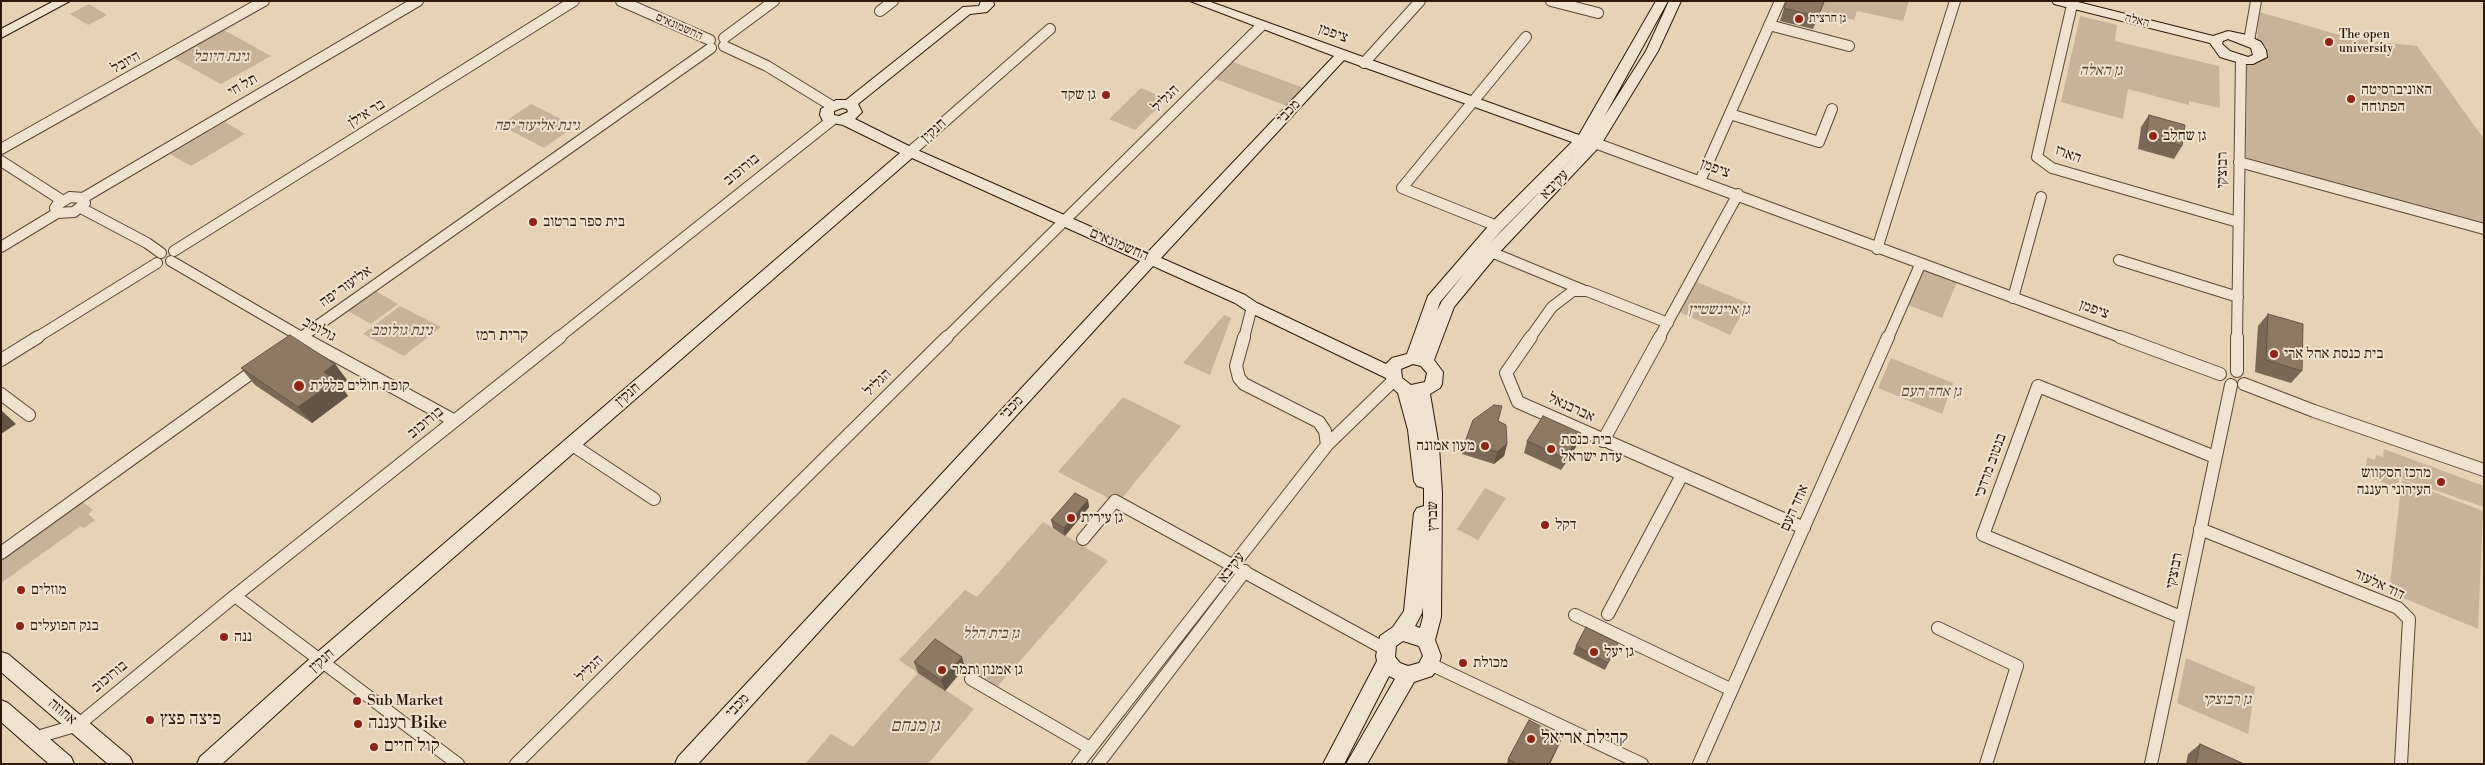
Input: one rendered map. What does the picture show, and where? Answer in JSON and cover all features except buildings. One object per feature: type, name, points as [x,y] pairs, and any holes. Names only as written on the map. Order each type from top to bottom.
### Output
[{"type":"street","points":[[1,27],[51,1]]},
{"type":"street","points":[[1,34],[64,1]]},
{"type":"street","name":"היובל","points":[[1,149],[264,1]]},
{"type":"street","name":"תל חי","points":[[82,203],[418,1]]},
{"type":"street","name":"בר אילן","points":[[173,256],[574,1]]},
{"type":"street","name":"החשמונאים","points":[[621,1],[710,44]]},
{"type":"street","points":[[710,44],[724,42],[774,1]]},
{"type":"street","points":[[880,11],[893,1]]},
{"type":"street","points":[[836,115],[855,112],[850,104],[966,6],[983,9],[988,5],[987,1]]},
{"type":"street","name":"ציפמן","points":[[1196,1],[1473,103],[1738,194],[1877,249],[2220,374]]},
{"type":"street","points":[[1364,63],[1420,1]]},
{"type":"street","points":[[1551,1],[1598,13]]},
{"type":"street","name":"עקיבא","points":[[1419,360],[1433,300],[1498,226],[1588,142],[1662,1]]},
{"type":"street","name":"עקיבא","points":[[1419,360],[1447,306],[1491,252],[1588,142],[1652,51],[1675,1]]},
{"type":"street","points":[[1700,181],[1780,1]]},
{"type":"street","points":[[1877,249],[1955,1]]},
{"type":"street","name":"האלה","points":[[2058,1],[2216,41]]},
{"type":"street","points":[[2249,41],[2256,1]]},
{"type":"street","name":"הארז","points":[[2072,5],[2037,157],[2052,168],[2238,222]]},
{"type":"street","points":[[1769,25],[1849,46]]},
{"type":"street","name":"הגליל","points":[[516,764],[1261,26]]},
{"type":"street","name":"חנקין","points":[[207,764],[321,661],[1050,29]]},
{"type":"street","points":[[2228,35],[2249,41],[2260,50],[2260,57],[2248,61],[2241,60],[2220,50],[2216,41],[2218,38],[2228,35]]},
{"type":"street","points":[[1498,226],[1402,188],[1526,37]]},
{"type":"street","name":"החשמונאים","points":[[724,42],[767,66],[836,115],[910,152],[1240,299],[1252,307],[1403,384]]},
{"type":"street","name":"אליעזר יפה","points":[[1,553],[710,44]]},
{"type":"street","name":"מכבי","points":[[685,764],[1151,258],[1342,55]]},
{"type":"street","name":"רבוצקי","points":[[2237,371],[2241,60]]},
{"type":"street","points":[[1730,114],[1818,142],[1832,109]]},
{"type":"street","name":"בורוכוב","points":[[34,738],[78,725],[235,596],[836,115]]},
{"type":"street","points":[[1,161],[62,201]]},
{"type":"street","points":[[2239,162],[2484,229]]},
{"type":"street","points":[[1603,441],[1738,194]]},
{"type":"street","points":[[57,213],[55,208],[62,201],[76,196],[82,203],[147,243],[159,258]]},
{"type":"street","points":[[2013,298],[2040,197]]},
{"type":"street","points":[[1,247],[57,213],[70,213],[82,203]]},
{"type":"street","points":[[1491,252],[1668,323]]},
{"type":"street","points":[[1,360],[159,258],[173,256]]},
{"type":"street","name":"גולומב","points":[[173,256],[301,337],[455,421]]},
{"type":"street","points":[[2119,260],[2238,297]]},
{"type":"street","name":"אחד העם","points":[[1699,764],[1920,265]]},
{"type":"street","name":"אברבנאל","points":[[1587,291],[1573,291],[1552,307],[1506,373],[1518,402],[1804,528]]},
{"type":"street","points":[[1252,307],[1236,366],[1238,378],[1244,384],[1318,422],[1325,430],[1326,445]]},
{"type":"street","points":[[1419,360],[1432,366],[1436,378],[1429,388],[1403,384],[1398,362],[1419,360]]},
{"type":"street","points":[[2244,384],[2243,376],[2237,371],[2223,369],[2220,374],[2223,380],[2231,385],[2244,384],[2314,411],[2484,470]]},
{"type":"street","name":"עקיבא","points":[[1098,764],[1326,445],[1403,384]]},
{"type":"street","name":"שברץ","points":[[1400,634],[1413,613],[1424,492],[1416,430],[1403,384]]},
{"type":"street","name":"שברץ","points":[[1403,384],[1431,447],[1433,493],[1432,617],[1426,640]]},
{"type":"street","name":"רבוצקי","points":[[2151,764],[2231,385]]},
{"type":"street","name":"בנטוב מרדכי","points":[[2181,617],[1983,535],[2038,386],[2215,457]]},
{"type":"street","points":[[1,394],[29,414]]},
{"type":"street","points":[[571,444],[654,499]]},
{"type":"street","points":[[1608,614],[1682,475]]},
{"type":"street","points":[[1083,539],[1114,501],[1239,569],[1386,656],[1392,669],[1408,675],[1425,670],[1430,664],[1430,648],[1426,640],[1414,634],[1400,634],[1392,637],[1386,656],[1333,764]]},
{"type":"street","name":"דוד אלעזר","points":[[2200,529],[2398,608],[2409,620],[2401,764]]},
{"type":"street","name":"עקיבא","points":[[1078,764],[1239,569]]},
{"type":"street","points":[[235,596],[458,764]]},
{"type":"street","points":[[1575,615],[1732,690]]},
{"type":"street","points":[[1938,628],[2017,666],[1986,764]]},
{"type":"street","name":"אחוזה","points":[[1,660],[123,764]]},
{"type":"street","points":[[1430,664],[1642,764]]},
{"type":"street","points":[[1356,764],[1408,675]]},
{"type":"street","points":[[971,679],[1090,748]]},
{"type":"street","points":[[4,715],[64,764]]},
{"type":"green space","points":[[1790,1],[1909,1],[1903,21],[1857,11],[1854,20],[1789,3]]},
{"type":"green space","points":[[89,4],[107,15],[88,25],[70,14]]},
{"type":"green space","name":"האוניברסיטה הפתוחה","points":[[2259,12],[2354,39],[2417,46],[2484,139],[2484,224],[2246,158],[2247,65],[2258,63],[2265,57],[2268,48],[2257,39]]},
{"type":"green space","name":"גן האלה","points":[[2080,16],[2117,25],[2115,41],[2219,66],[2220,108],[2189,101],[2189,105],[2128,89],[2123,119],[2061,102]]},
{"type":"green space","name":"גינת היובל","points":[[222,29],[271,56],[221,84],[172,57]]},
{"type":"green space","points":[[1230,61],[1304,88],[1287,106],[1213,78]]},
{"type":"green space","points":[[1141,88],[1167,99],[1135,130],[1109,119]]},
{"type":"green space","name":"גינת אליעזר יפה","points":[[531,104],[575,126],[544,148],[500,125]]},
{"type":"green space","points":[[225,122],[245,134],[191,166],[170,154]]},
{"type":"green space","points":[[1924,269],[1957,282],[1942,318],[1908,305]]},
{"type":"green space","name":"גן איינשטיין","points":[[1692,280],[1748,303],[1730,335],[1675,310]]},
{"type":"green space","points":[[374,290],[398,304],[371,324],[346,310]]},
{"type":"green space","name":"גינת גולומב","points":[[400,306],[441,327],[404,356],[363,334]]},
{"type":"green space","points":[[1224,315],[1231,318],[1210,375],[1183,363]]},
{"type":"green space","name":"גן אחד העם","points":[[1891,358],[1953,383],[1942,414],[1878,388]]},
{"type":"green space","points":[[1123,397],[1181,426],[1118,503],[1058,472]]},
{"type":"green space","name":"מרכז הסקווש העירוני רעננה","points":[[2384,449],[2484,486],[2484,507],[2399,478],[2398,488],[2365,476],[2367,457],[2375,460],[2376,455],[2383,457]]},
{"type":"green space","points":[[2402,480],[2483,511],[2478,629],[2389,592]]},
{"type":"green space","points":[[1485,488],[1506,498],[1478,540],[1457,529]]},
{"type":"green space","points":[[77,498],[93,510],[88,514],[95,520],[84,528],[81,526],[1,583],[1,553]]},
{"type":"green space","name":"גן בית הלל","points":[[1043,522],[1108,561],[997,687],[939,650],[918,672],[974,709],[928,764],[805,764],[831,734],[853,747],[918,673],[899,660],[965,590],[977,597]]},
{"type":"green space","name":"גן רבוצקי","points":[[2186,658],[2255,687],[2248,734],[2177,703]]},
{"type":"place","name":"גן חרצית","points":[[1799,19]]},
{"type":"place","name":"The open university","points":[[2329,42]]},
{"type":"place","name":"גן שקד","points":[[1106,95]]},
{"type":"place","name":"האוניברסיטה הפתוחה","points":[[2351,99]]},
{"type":"place","name":"גן שחלב","points":[[2153,136]]},
{"type":"place","name":"בית ספר ברטוב","points":[[533,222]]},
{"type":"place","name":"בית כנסת אהל ארי","points":[[2274,354]]},
{"type":"place","name":"קופת חולים כללית","points":[[299,386]]},
{"type":"place","name":"מעון אמונה","points":[[1485,446]]},
{"type":"place","name":"בית כנסת עדת ישראל","points":[[1551,449]]},
{"type":"place","name":"מרכז הסקווש העירוני רעננה","points":[[2441,482]]},
{"type":"place","name":"גן עירית","points":[[1071,518]]},
{"type":"place","name":"דקל","points":[[1545,525]]},
{"type":"place","name":"מוזלים","points":[[21,590]]},
{"type":"place","name":"בנק הפועלים","points":[[20,626]]},
{"type":"place","name":"ננה","points":[[224,637]]},
{"type":"place","name":"גן יעל","points":[[1594,652]]},
{"type":"place","name":"מכולת","points":[[1463,663]]},
{"type":"place","name":"גן אמנון ותמר","points":[[942,670]]},
{"type":"place","name":"Sub Market","points":[[357,701]]},
{"type":"place","name":"פיצה פצץ","points":[[150,720]]},
{"type":"place","name":"רעננה Bike","points":[[358,724]]},
{"type":"place","name":"קהילת אריאל","points":[[1531,739]]},
{"type":"place","name":"קול חיים","points":[[374,747]]},
{"type":"district","name":"קרית רמז","points":[[502,336]]},
{"type":"park label","name":"גן מנחם","points":[[915,727]]}]
